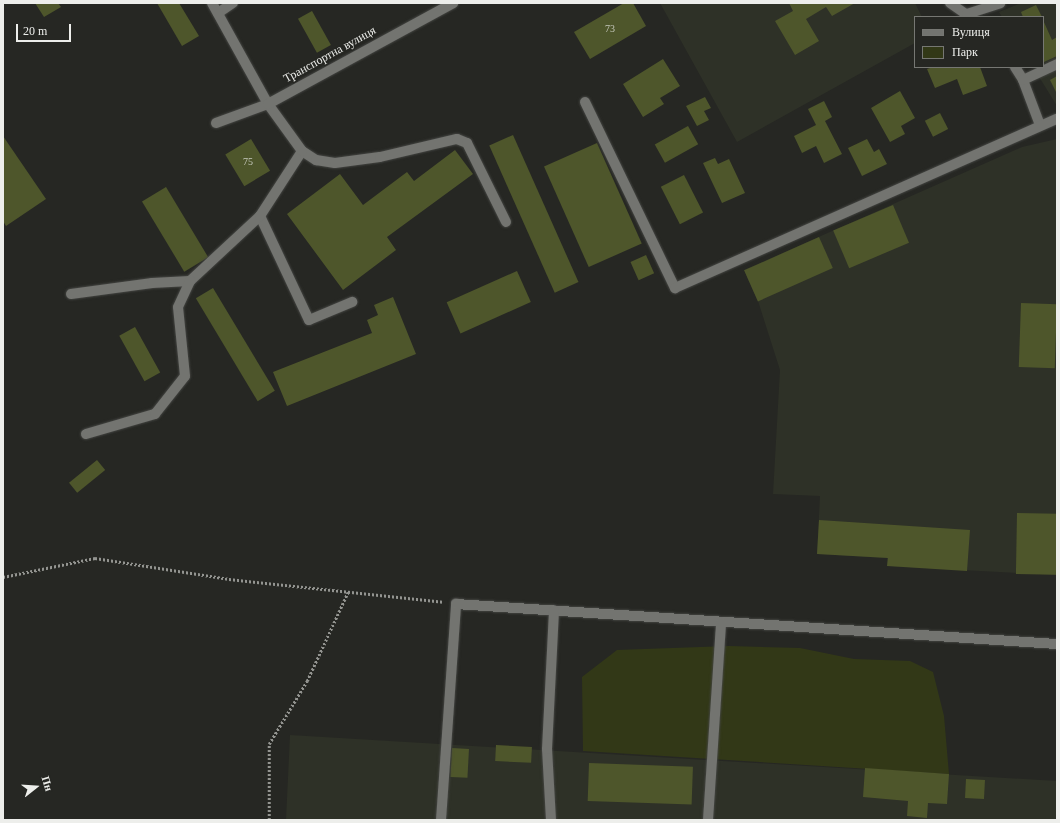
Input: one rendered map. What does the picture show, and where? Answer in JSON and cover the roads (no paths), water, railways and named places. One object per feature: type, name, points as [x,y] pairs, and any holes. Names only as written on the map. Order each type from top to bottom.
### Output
[{"type":"street","points":[[212,3],[268,104],[302,150],[316,160],[335,164],[380,157],[457,139],[467,143],[506,222]]},
{"type":"street","points":[[218,13],[233,3]]},
{"type":"street","name":"Транспортна вулиця","points":[[216,123],[268,104],[453,3]]},
{"type":"street","points":[[950,3],[968,16],[1000,3]]},
{"type":"street","points":[[1024,80],[1057,64]]},
{"type":"street","points":[[1016,68],[1024,80],[1040,124]]},
{"type":"street","points":[[585,102],[675,288],[1040,124],[1057,119]]},
{"type":"street","points":[[86,434],[155,414],[185,376],[178,307],[190,281],[260,216],[302,150]]},
{"type":"street","points":[[260,216],[309,320],[352,302]]},
{"type":"street","points":[[71,294],[152,282],[190,281]]},
{"type":"street","points":[[441,820],[456,604],[1057,644]]},
{"type":"street","points":[[551,820],[547,749],[554,610]]},
{"type":"street","points":[[708,820],[721,622]]}]
